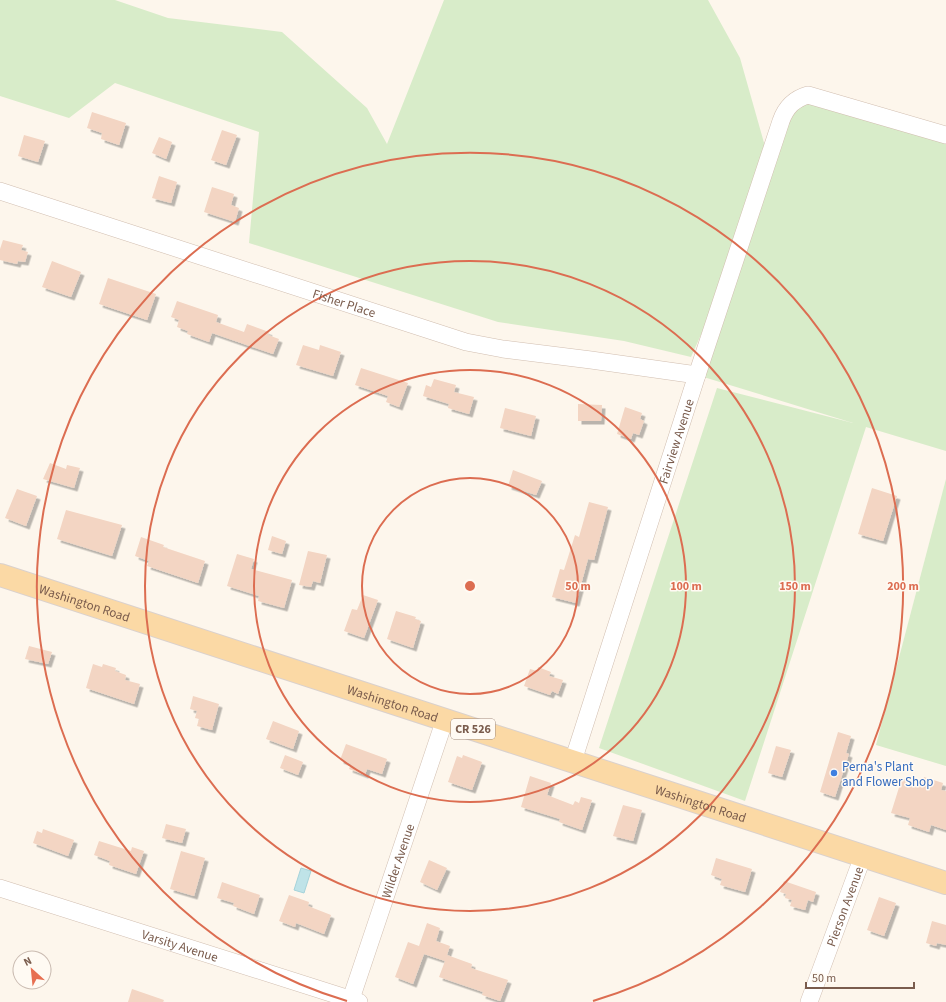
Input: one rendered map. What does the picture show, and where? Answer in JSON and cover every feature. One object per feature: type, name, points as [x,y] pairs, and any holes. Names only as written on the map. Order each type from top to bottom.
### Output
[{"type":"main road","name":"Washington Road","points":[[0,575],[946,883]]},
{"type":"street","name":"Fairview Avenue","points":[[573,762],[697,375],[786,109],[798,98],[808,95],[946,135]]},
{"type":"street","name":"Fisher Place","points":[[0,191],[466,342],[502,350],[591,360],[697,375]]},
{"type":"street","name":"Wilder Avenue","points":[[353,1001],[445,719]]},
{"type":"street","name":"Pierson Avenue","points":[[809,1002],[863,856]]},
{"type":"street","name":"Varsity Avenue","points":[[0,888],[353,1001]]},
{"type":"green space","points":[[0,0],[115,0],[168,18],[282,32],[367,108],[387,144],[444,0],[708,0],[740,58],[768,157],[798,98],[946,133],[946,451],[866,427],[745,801],[599,748],[717,388],[853,423],[697,375],[734,261],[691,357],[624,341],[498,322],[249,243],[259,132],[115,83],[69,118],[0,96]]},
{"type":"green space","points":[[946,479],[946,766],[876,745]]},
{"type":"water","points":[[301,868],[311,871],[304,893],[294,890]]},
{"type":"building","points":[[92,112],[126,123],[119,145],[101,139],[102,133],[87,128]]},
{"type":"building","points":[[222,130],[237,135],[226,165],[211,160]]},
{"type":"building","points":[[24,135],[45,141],[38,162],[18,156]]},
{"type":"building","points":[[159,137],[172,142],[166,159],[152,153]]},
{"type":"building","points":[[159,176],[177,182],[171,203],[152,198]]},
{"type":"building","points":[[212,187],[234,194],[231,205],[239,208],[235,222],[204,212]]},
{"type":"building","points":[[3,240],[23,245],[21,250],[28,252],[25,262],[18,261],[17,264],[0,260],[0,249]]},
{"type":"building","points":[[52,261],[81,272],[71,297],[42,287]]},
{"type":"building","points":[[108,278],[156,294],[147,320],[99,304]]},
{"type":"building","points":[[177,301],[218,315],[216,322],[244,332],[247,324],[269,332],[268,335],[279,339],[273,354],[212,333],[209,342],[187,334],[188,331],[177,327],[179,320],[171,317]]},
{"type":"building","points":[[303,345],[319,350],[320,345],[341,352],[333,376],[296,365]]},
{"type":"building","points":[[361,368],[408,383],[399,407],[386,402],[388,396],[355,385]]},
{"type":"building","points":[[434,379],[456,385],[454,392],[474,397],[469,414],[448,408],[449,404],[423,396],[426,385],[431,387]]},
{"type":"building","points":[[578,404],[602,405],[601,421],[578,421]]},
{"type":"building","points":[[625,407],[642,413],[640,419],[644,421],[639,435],[633,433],[631,439],[617,434]]},
{"type":"building","points":[[505,408],[536,416],[531,436],[500,428]]},
{"type":"building","points":[[50,463],[66,469],[67,465],[80,468],[74,488],[43,479]]},
{"type":"building","points":[[513,470],[542,481],[536,495],[508,486]]},
{"type":"building","points":[[872,488],[897,496],[883,541],[858,534]]},
{"type":"building","points":[[17,489],[37,496],[26,526],[5,518]]},
{"type":"building","points":[[589,502],[608,507],[594,560],[588,559],[576,603],[552,597],[560,569],[564,570],[575,535],[579,537]]},
{"type":"building","points":[[66,510],[122,525],[112,556],[57,539]]},
{"type":"building","points":[[272,536],[286,541],[282,554],[268,550]]},
{"type":"building","points":[[141,537],[164,545],[163,547],[205,561],[198,583],[147,566],[149,561],[135,556]]},
{"type":"building","points":[[308,551],[327,555],[320,583],[313,581],[311,587],[299,585]]},
{"type":"building","points":[[237,554],[254,559],[251,569],[292,580],[284,608],[258,601],[259,596],[227,586]]},
{"type":"building","points":[[363,595],[378,600],[364,638],[344,631],[352,609],[357,610]]},
{"type":"building","points":[[396,611],[416,617],[415,619],[421,621],[413,648],[387,639]]},
{"type":"building","points":[[29,646],[52,652],[48,664],[25,659]]},
{"type":"building","points":[[93,664],[102,667],[103,664],[116,668],[115,671],[126,675],[125,680],[140,684],[134,704],[86,688]]},
{"type":"building","points":[[538,667],[551,672],[549,676],[563,680],[558,694],[552,691],[550,695],[524,686],[530,669],[537,671]]},
{"type":"building","points":[[193,696],[219,704],[212,730],[197,726],[199,719],[195,718],[197,711],[190,709]]},
{"type":"building","points":[[273,721],[299,731],[293,749],[266,739]]},
{"type":"building","name":"Perna's Plant and Flower Shop","points":[[838,732],[851,736],[846,753],[849,754],[835,797],[820,792]]},
{"type":"building","points":[[346,744],[387,759],[382,774],[367,769],[365,775],[349,769],[351,764],[340,760]]},
{"type":"building","points":[[776,746],[791,750],[782,777],[768,773]]},
{"type":"building","points":[[285,755],[303,762],[298,775],[280,768]]},
{"type":"building","points":[[463,755],[482,762],[472,790],[448,782],[457,756],[462,758]]},
{"type":"building","points":[[530,776],[551,783],[547,795],[573,805],[575,801],[579,803],[581,797],[592,800],[582,830],[559,822],[560,819],[521,807]]},
{"type":"building","points":[[924,777],[943,783],[941,790],[946,791],[946,830],[931,825],[929,832],[908,825],[910,818],[891,813],[902,778],[922,784]]},
{"type":"building","points":[[623,805],[642,810],[633,841],[613,836]]},
{"type":"building","points":[[166,824],[186,829],[182,843],[162,838]]},
{"type":"building","points":[[43,829],[74,840],[68,856],[33,843],[37,831],[42,833]]},
{"type":"building","points":[[99,841],[131,851],[132,847],[144,851],[136,874],[109,865],[110,861],[94,855]]},
{"type":"building","points":[[181,851],[205,858],[194,896],[170,889]]},
{"type":"building","points":[[716,858],[752,869],[745,892],[720,885],[722,879],[711,875]]},
{"type":"building","points":[[429,860],[447,868],[437,890],[420,882]]},
{"type":"building","points":[[784,881],[816,892],[813,902],[808,900],[805,910],[790,906],[792,900],[785,898],[786,894],[780,892]]},
{"type":"building","points":[[222,882],[260,895],[254,914],[233,906],[234,903],[217,898]]},
{"type":"building","points":[[289,895],[309,902],[308,906],[331,915],[324,934],[296,923],[295,927],[279,921]]},
{"type":"building","points":[[879,897],[896,903],[884,936],[867,930]]},
{"type":"building","points":[[932,921],[946,925],[946,945],[937,943],[936,946],[926,943]]},
{"type":"building","points":[[427,923],[440,928],[436,941],[450,946],[447,955],[472,964],[471,968],[508,980],[500,1001],[482,995],[483,992],[439,977],[445,961],[424,954],[413,984],[395,977],[408,942],[419,946]]},
{"type":"building","points":[[132,989],[164,1000],[163,1002],[128,1002]]},
{"type":"place","name":"Perna's Plant and Flower Shop","points":[[834,773]]}]
